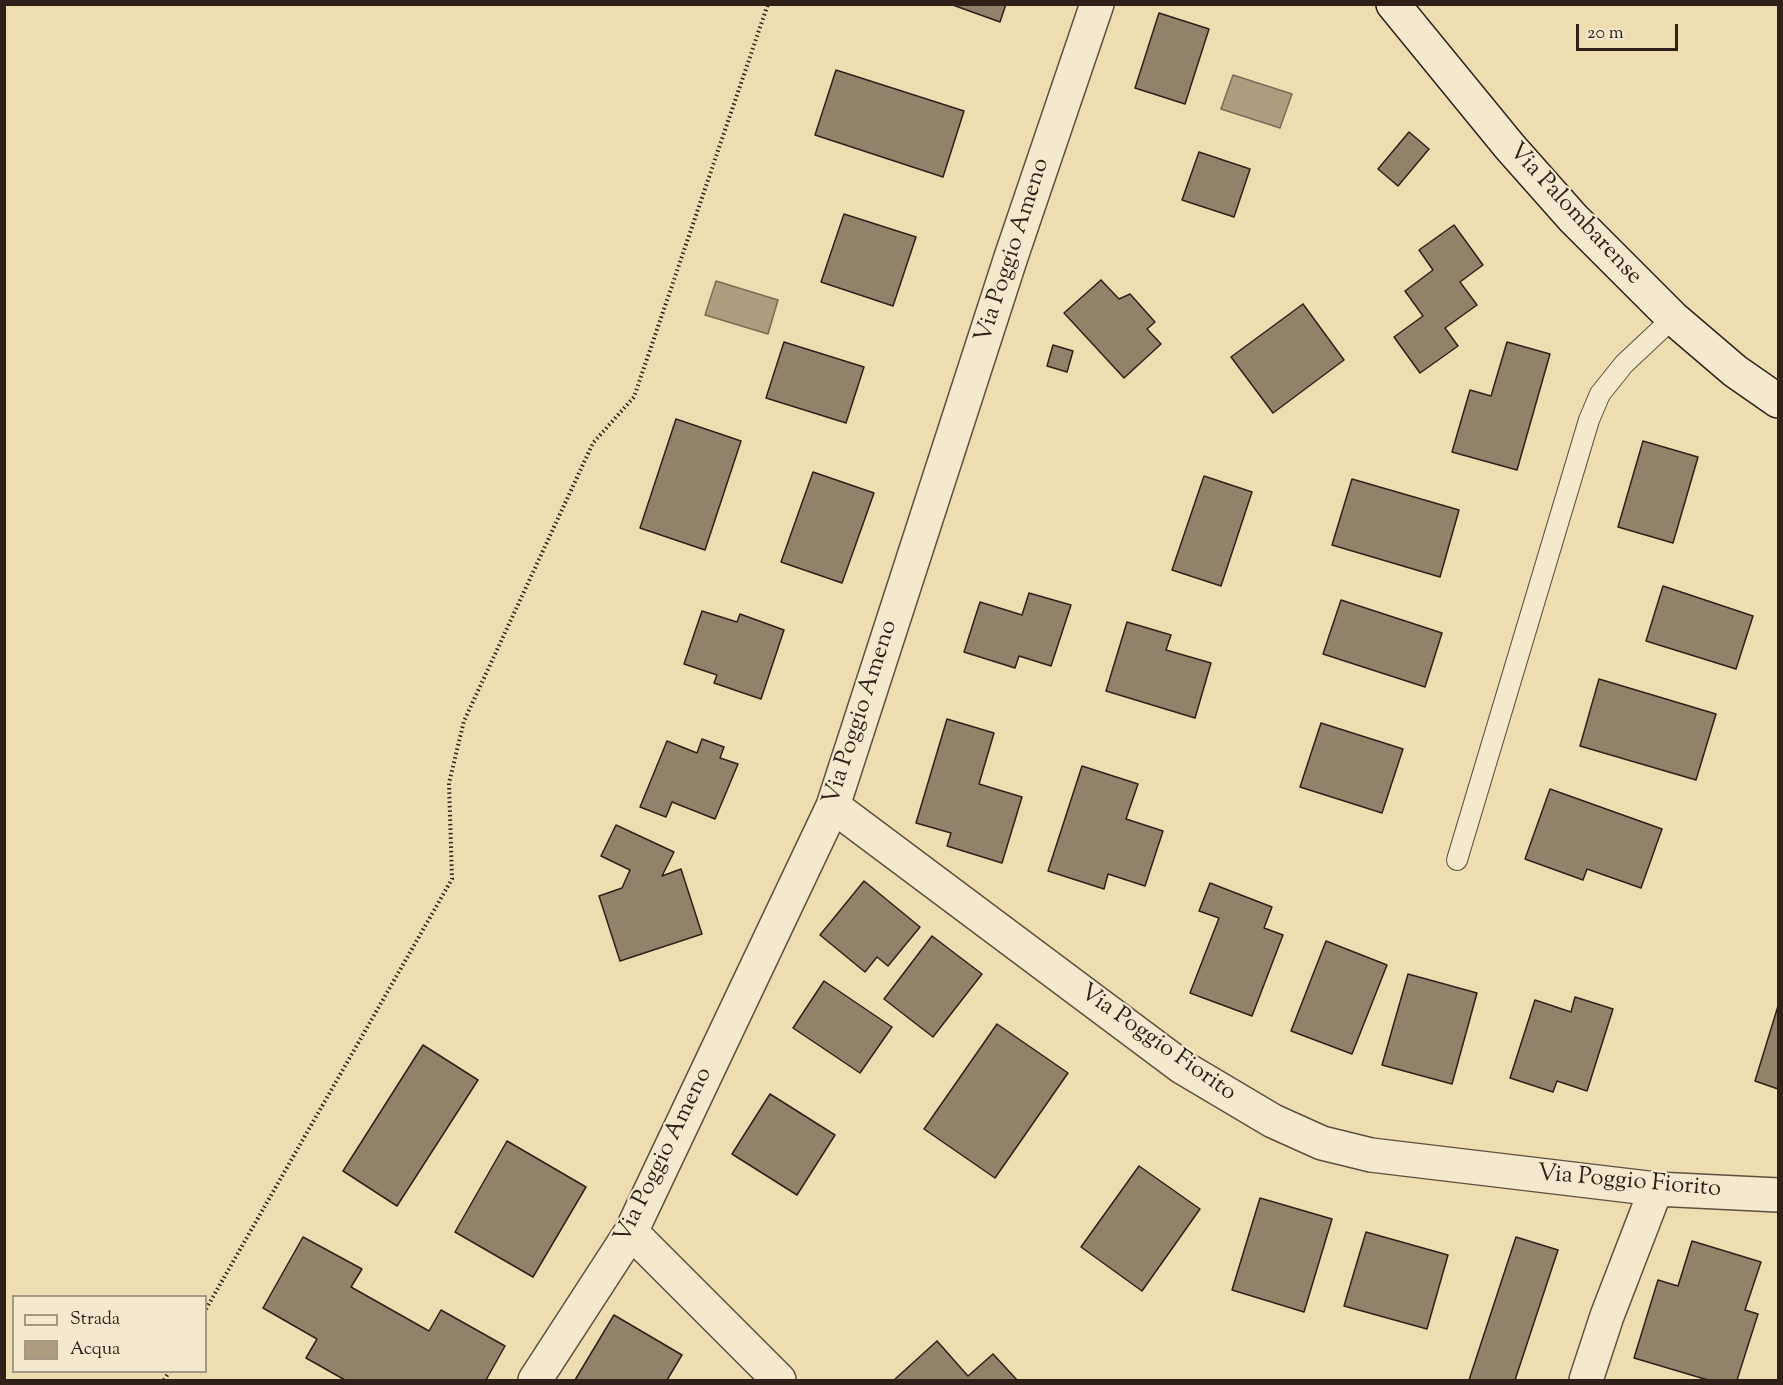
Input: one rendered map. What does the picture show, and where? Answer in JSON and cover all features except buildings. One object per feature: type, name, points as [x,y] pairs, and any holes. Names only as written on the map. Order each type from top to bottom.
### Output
[{"type":"street","name":"Via Poggio Ameno","points":[[535,1380],[631,1232],[833,806],[1011,257],[1097,4]]},
{"type":"street","name":"Via Palombarense","points":[[1394,4],[1510,147],[1573,218],[1672,318],[1735,371],[1779,401]]},
{"type":"street","name":"Via Poggio Fiorito","points":[[833,806],[1182,1067],[1273,1121],[1322,1143],[1371,1155],[1656,1189],[1779,1195]]},
{"type":"street","points":[[1586,1380],[1606,1316],[1656,1189]]},
{"type":"street","points":[[631,1232],[779,1380]]},
{"type":"lane","points":[[1457,860],[1589,420],[1600,394],[1624,364],[1672,318]]},
{"type":"path","points":[[207,1306],[452,879],[449,783],[464,721],[592,443],[634,398],[768,4]]},
{"type":"water","points":[[1233,75],[1292,94],[1280,128],[1221,109]]},
{"type":"water","points":[[716,281],[778,300],[768,334],[705,315]]}]
